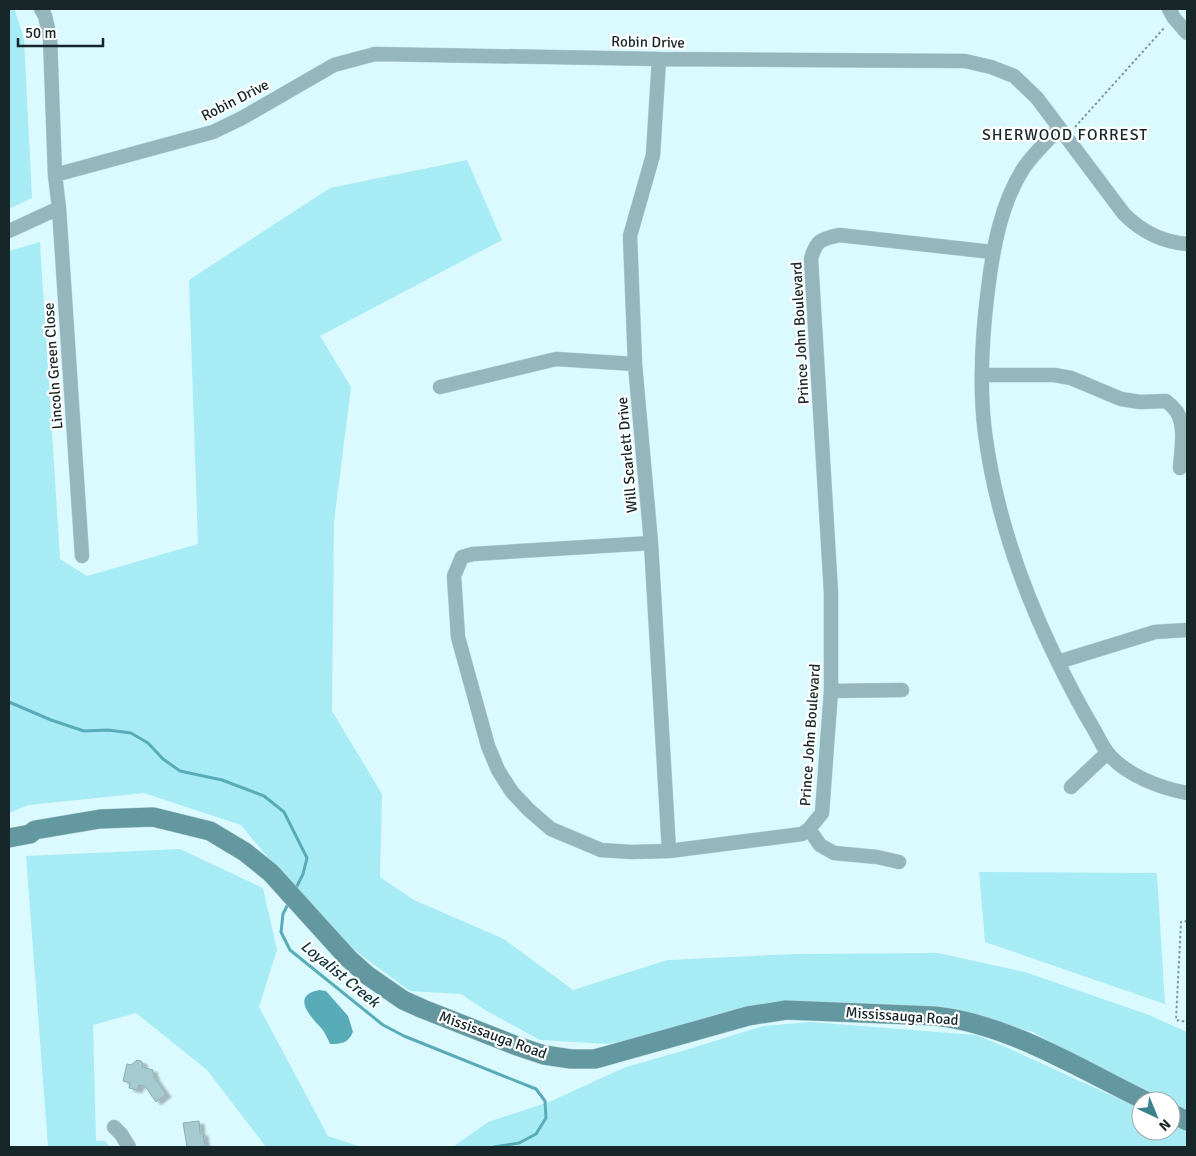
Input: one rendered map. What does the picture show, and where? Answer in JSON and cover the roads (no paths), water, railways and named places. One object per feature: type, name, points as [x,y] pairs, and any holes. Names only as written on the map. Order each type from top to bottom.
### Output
[{"type":"main road","name":"Mississauga Road","points":[[9,838],[30,834],[36,830],[100,820],[153,817],[210,832],[245,852],[271,873],[348,958],[403,1000],[423,1010],[544,1055],[571,1059],[595,1059],[748,1016],[786,1010],[935,1016],[956,1018],[999,1031],[1038,1047],[1131,1094]]},
{"type":"main road","name":"Mississauga Road","points":[[9,830],[29,828],[36,830]]},
{"type":"street","name":"Lincoln Green Close","points":[[41,9],[45,16],[50,37],[55,174],[59,208],[82,556]]},
{"type":"street","points":[[1171,13],[1187,33]]},
{"type":"street","name":"Robin Drive","points":[[55,174],[213,132],[242,118],[334,65],[375,54],[659,59],[965,61],[991,67],[1014,76],[1037,98],[1062,134],[1124,214],[1136,225],[1156,238],[1187,244]]},
{"type":"street","name":"Will Scarlett Drive","points":[[659,59],[653,155],[630,236],[635,364],[651,543],[669,851]]},
{"type":"street","points":[[1062,134],[1032,156],[1018,178],[1010,193],[992,252],[985,309],[982,375],[985,432],[997,500],[1036,617],[1069,687],[1108,753],[1130,772],[1157,786],[1187,793]]},
{"type":"street","points":[[9,231],[59,208]]},
{"type":"street","name":"Prince John Boulevard","points":[[809,829],[822,813],[831,691],[830,593],[810,259],[814,246],[822,239],[839,235],[992,252]]},
{"type":"street","points":[[440,387],[556,360],[635,364]]},
{"type":"street","points":[[982,375],[1054,375],[1071,378],[1121,399],[1140,402],[1166,400],[1177,412],[1180,420],[1182,439],[1180,468]]},
{"type":"street","points":[[651,543],[473,554],[462,557],[454,576],[458,637],[488,746],[498,770],[512,792],[551,829],[601,850],[631,852],[669,851],[802,834],[809,829],[820,845],[834,853],[877,857],[900,862]]},
{"type":"street","points":[[1058,662],[1155,632],[1187,630]]},
{"type":"street","points":[[831,691],[902,690]]},
{"type":"street","points":[[1071,786],[1108,753]]},
{"type":"street","points":[[114,1127],[122,1134],[129,1147]]},
{"type":"waterway","name":"Loyalist Creek","points":[[9,702],[51,720],[84,731],[108,730],[131,733],[148,743],[163,759],[180,771],[222,780],[264,796],[284,812],[307,858],[303,874],[295,890]]},
{"type":"waterway","name":"Loyalist Creek","points":[[289,902],[283,914],[281,932],[290,950],[383,1025],[404,1036],[536,1089],[545,1101],[546,1118],[536,1134],[519,1143],[494,1147]]},
{"type":"district","name":"SHERWOOD FORREST","points":[[1065,135]]}]
